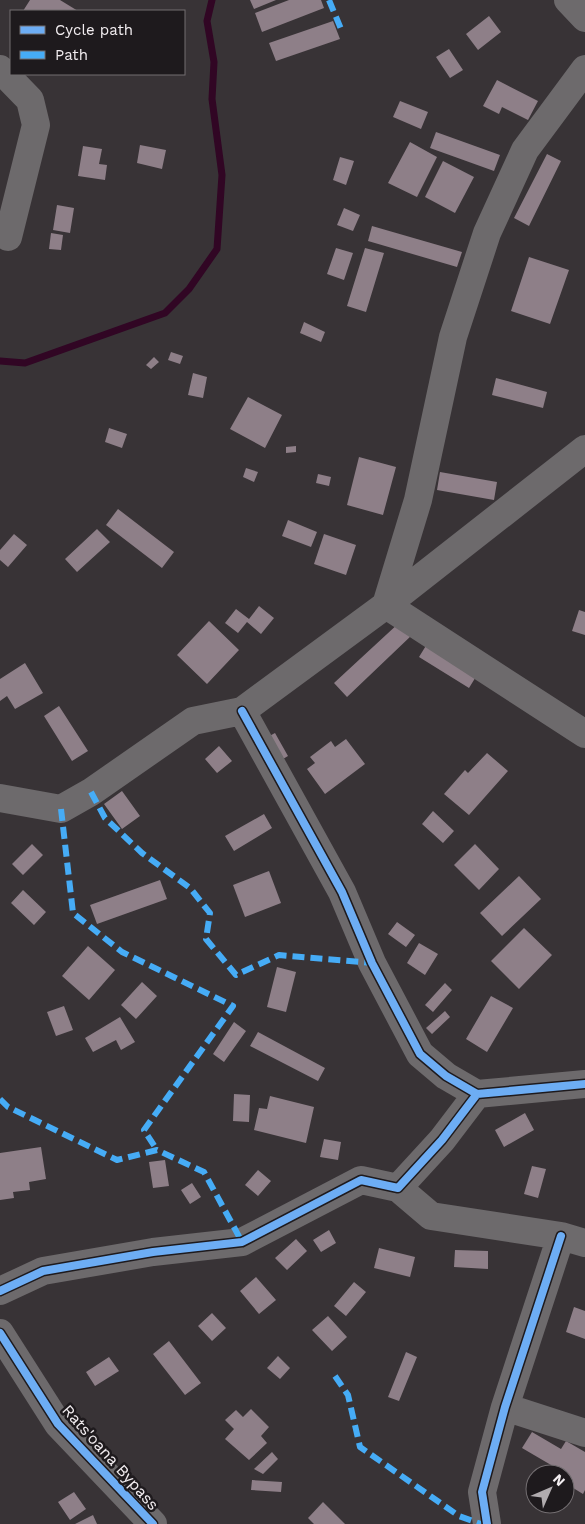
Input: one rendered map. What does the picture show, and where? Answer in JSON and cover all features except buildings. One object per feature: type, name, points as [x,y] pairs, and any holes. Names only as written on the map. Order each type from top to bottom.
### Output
[{"type":"street","points":[[568,0],[585,18]]},
{"type":"street","points":[[0,69],[30,100],[36,125],[8,237]]},
{"type":"street","points":[[386,605],[418,500],[453,337],[487,233],[502,195],[525,150],[585,69]]},
{"type":"street","points":[[0,798],[61,809],[91,792],[193,721],[242,712],[386,605],[585,449]]},
{"type":"street","points":[[386,605],[585,734]]},
{"type":"street","points":[[242,712],[342,892],[372,963],[420,1054],[446,1076],[477,1094],[585,1084]]},
{"type":"street","points":[[398,1188],[442,1140],[477,1094]]},
{"type":"street","points":[[0,1291],[43,1271],[153,1252],[242,1242],[361,1180],[398,1188],[431,1216],[573,1240],[506,1407],[482,1492],[487,1524]]},
{"type":"street","name":"Rats'oana Bypass","points":[[0,1333],[58,1424],[154,1524]]},
{"type":"street","points":[[506,1407],[585,1433]]},
{"type":"waterway","points":[[0,361],[25,363],[165,313],[189,289],[217,249],[222,175],[212,99],[214,62],[207,21],[212,0]]},
{"type":"marked path","points":[[329,0],[341,29]]},
{"type":"marked path","points":[[91,792],[105,818],[142,853],[190,888],[210,913],[206,939],[236,975],[279,955],[372,963]]},
{"type":"marked path","points":[[61,809],[73,913],[122,952],[233,1006],[144,1130],[157,1150]]},
{"type":"marked path","points":[[0,1099],[8,1107],[117,1160],[157,1150],[204,1172],[242,1242]]},
{"type":"marked path","points":[[335,1376],[348,1395],[360,1447],[459,1516],[481,1524]]},
{"type":"cycle path","points":[[242,711],[342,892],[372,963],[420,1054],[446,1076],[477,1094]]},
{"type":"cycle path","points":[[0,1291],[43,1271],[153,1252],[242,1242],[361,1180],[398,1188],[442,1140],[477,1094],[585,1084]]},
{"type":"cycle path","points":[[487,1524],[482,1492],[505,1407],[561,1236]]},
{"type":"cycle path","points":[[0,1333],[58,1424],[153,1524]]}]
